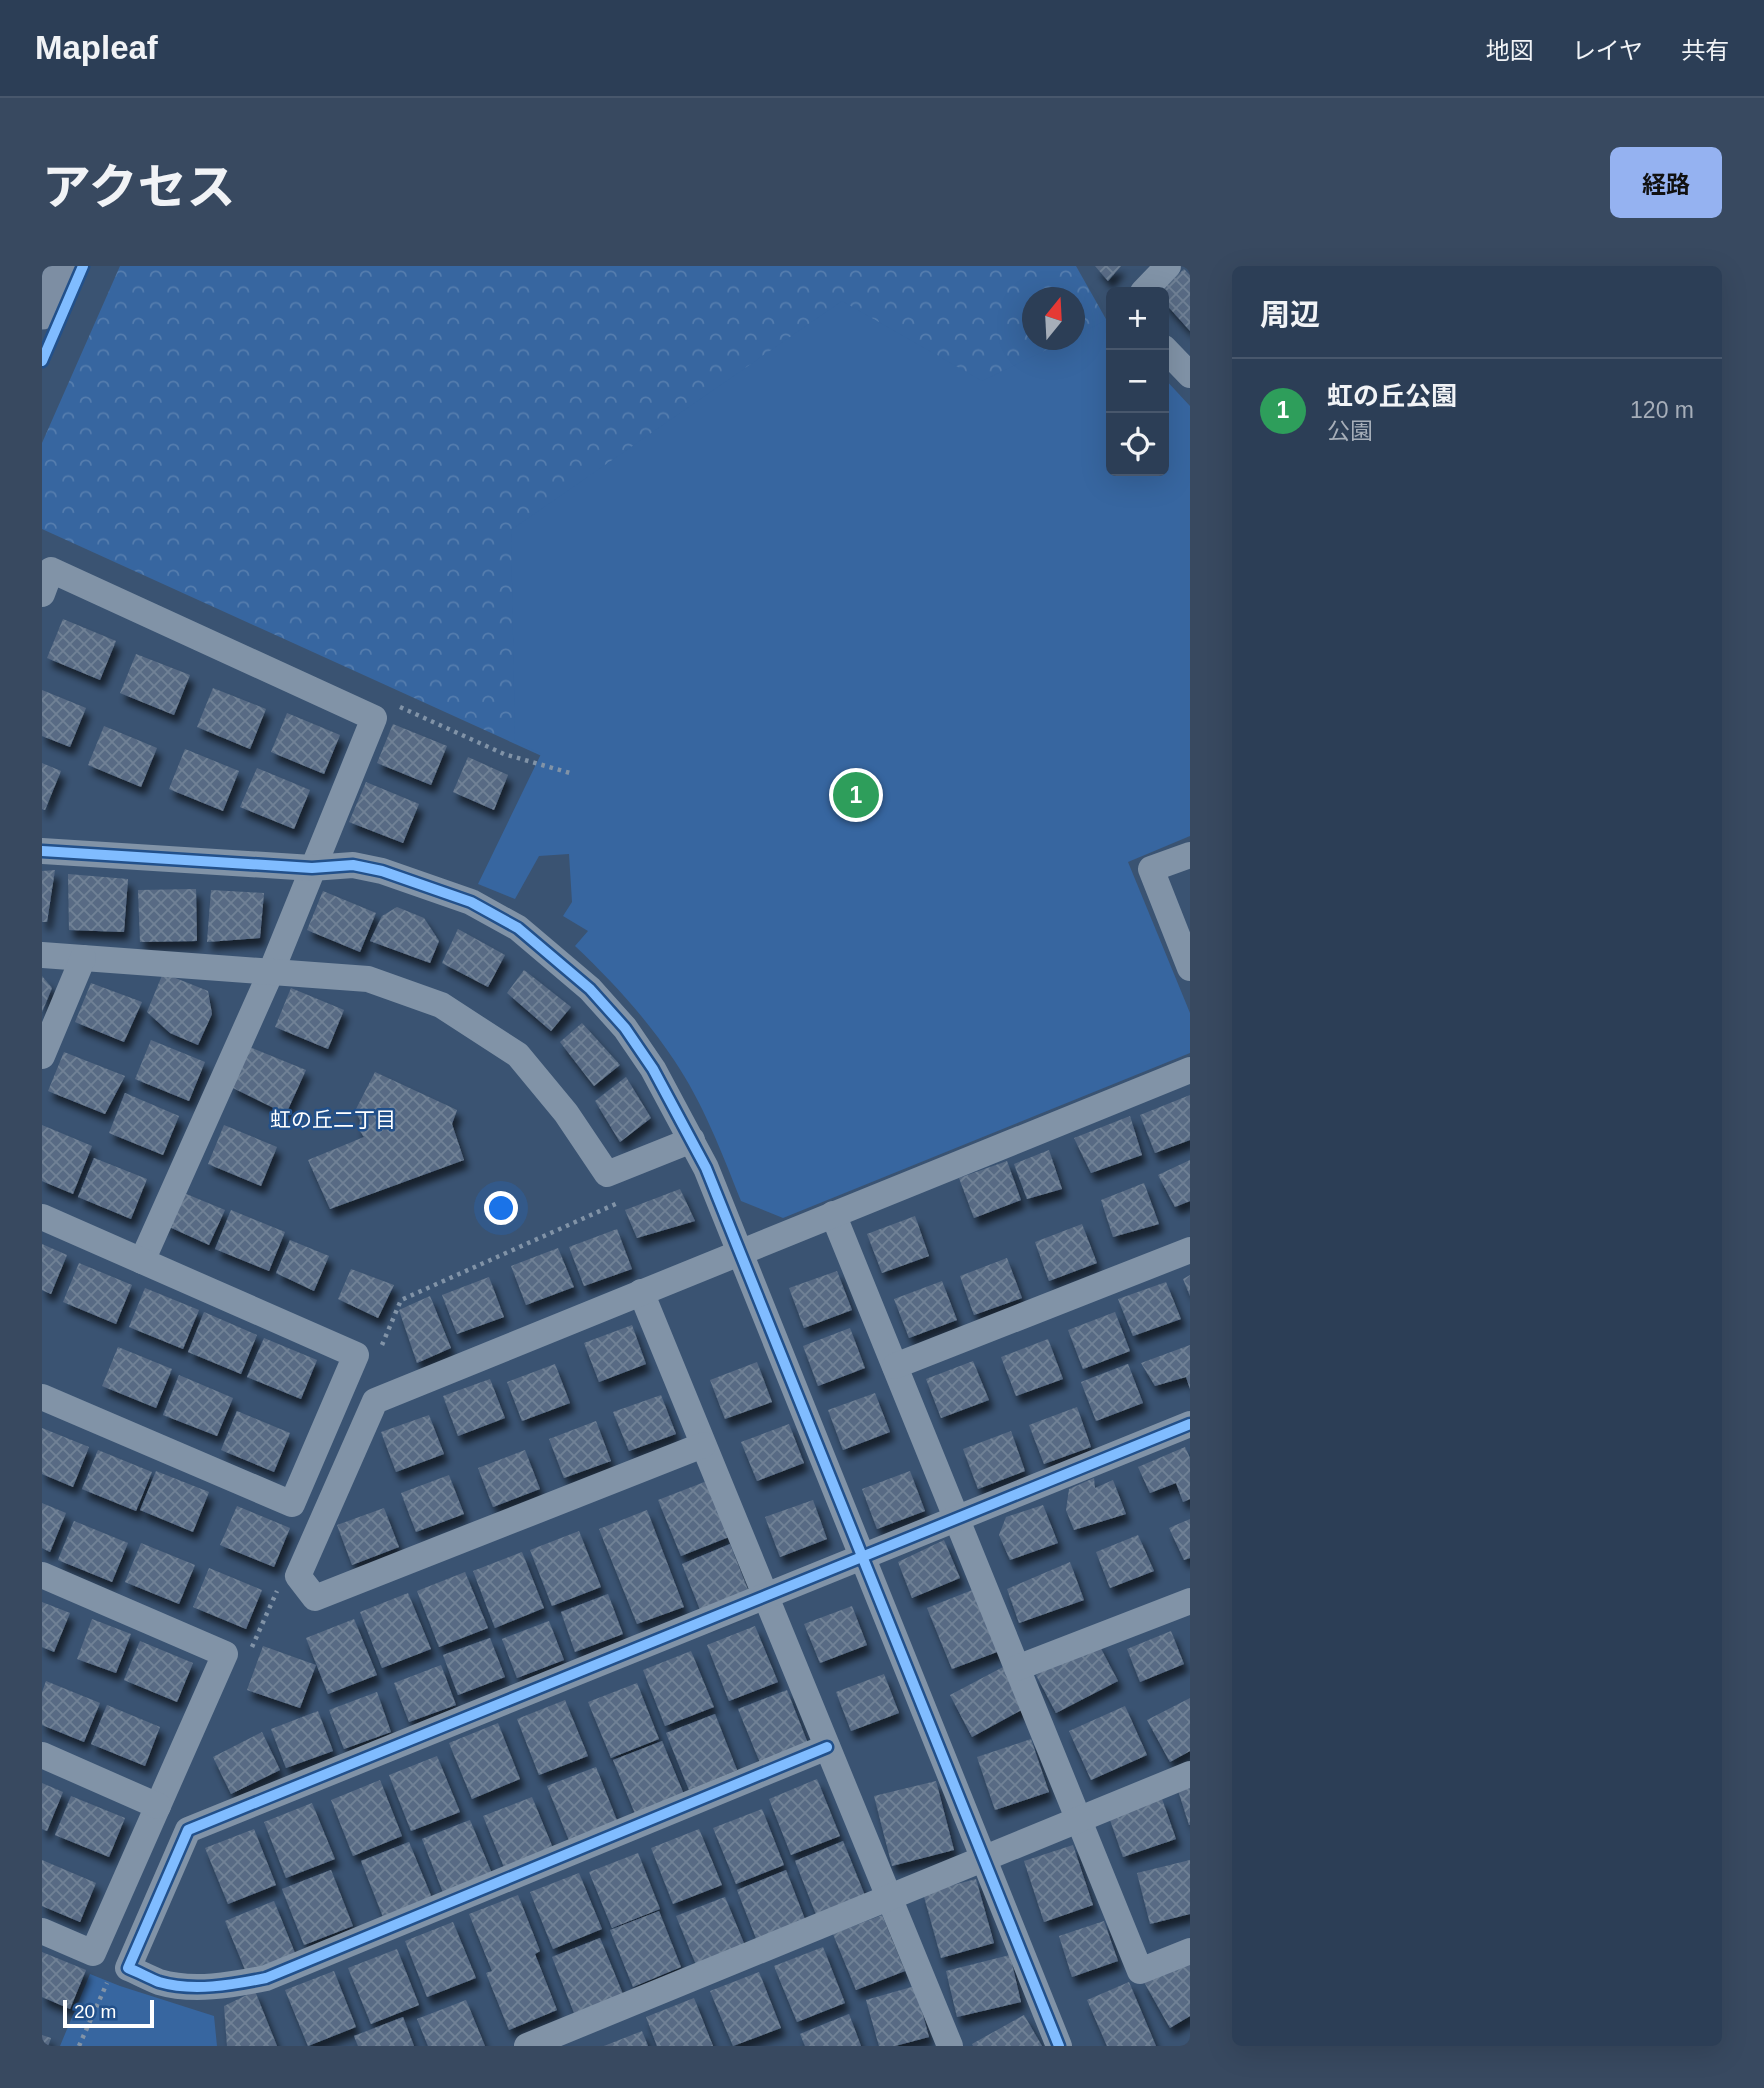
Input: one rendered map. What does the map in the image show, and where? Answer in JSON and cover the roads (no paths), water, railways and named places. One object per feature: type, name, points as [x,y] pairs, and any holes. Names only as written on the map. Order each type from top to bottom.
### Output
[{"type":"street","points":[[42,311],[62,266]]},
{"type":"street","points":[[1148,287],[1168,266]]},
{"type":"street","points":[[1166,350],[1190,375]]},
{"type":"street","points":[[42,594],[51,570],[374,718],[271,972],[142,1261]]},
{"type":"street","points":[[42,852],[312,868],[353,865],[382,871],[471,902],[518,928],[590,989],[625,1028],[653,1069],[706,1168],[1059,2046]]},
{"type":"street","points":[[1190,855],[1151,870],[1190,968]]},
{"type":"street","points":[[42,955],[368,979],[441,1005],[518,1055],[566,1113],[607,1174],[692,1140]]},
{"type":"street","points":[[42,1056],[83,958]]},
{"type":"street","points":[[704,1444],[315,1598],[298,1576],[375,1401],[1190,1070]]},
{"type":"street","points":[[833,1214],[1140,1971],[1190,1951]]},
{"type":"street","points":[[42,1217],[356,1355],[292,1504],[42,1397]]},
{"type":"street","points":[[895,1366],[1190,1250]]},
{"type":"street","points":[[641,1292],[950,2046]]},
{"type":"street","points":[[827,1747],[266,1978],[232,1985],[193,1986],[160,1982],[128,1968],[188,1829],[1190,1424]]},
{"type":"street","points":[[42,1575],[225,1654],[93,1954],[42,1931]]},
{"type":"street","points":[[1017,1668],[1190,1601]]},
{"type":"street","points":[[42,1755],[158,1806]]},
{"type":"street","points":[[527,2046],[1190,1774]]},
{"type":"place","name":"虹の丘公園","points":[[856,795]]},
{"type":"district","name":"虹の丘二丁目","points":[[333,1119]]}]
